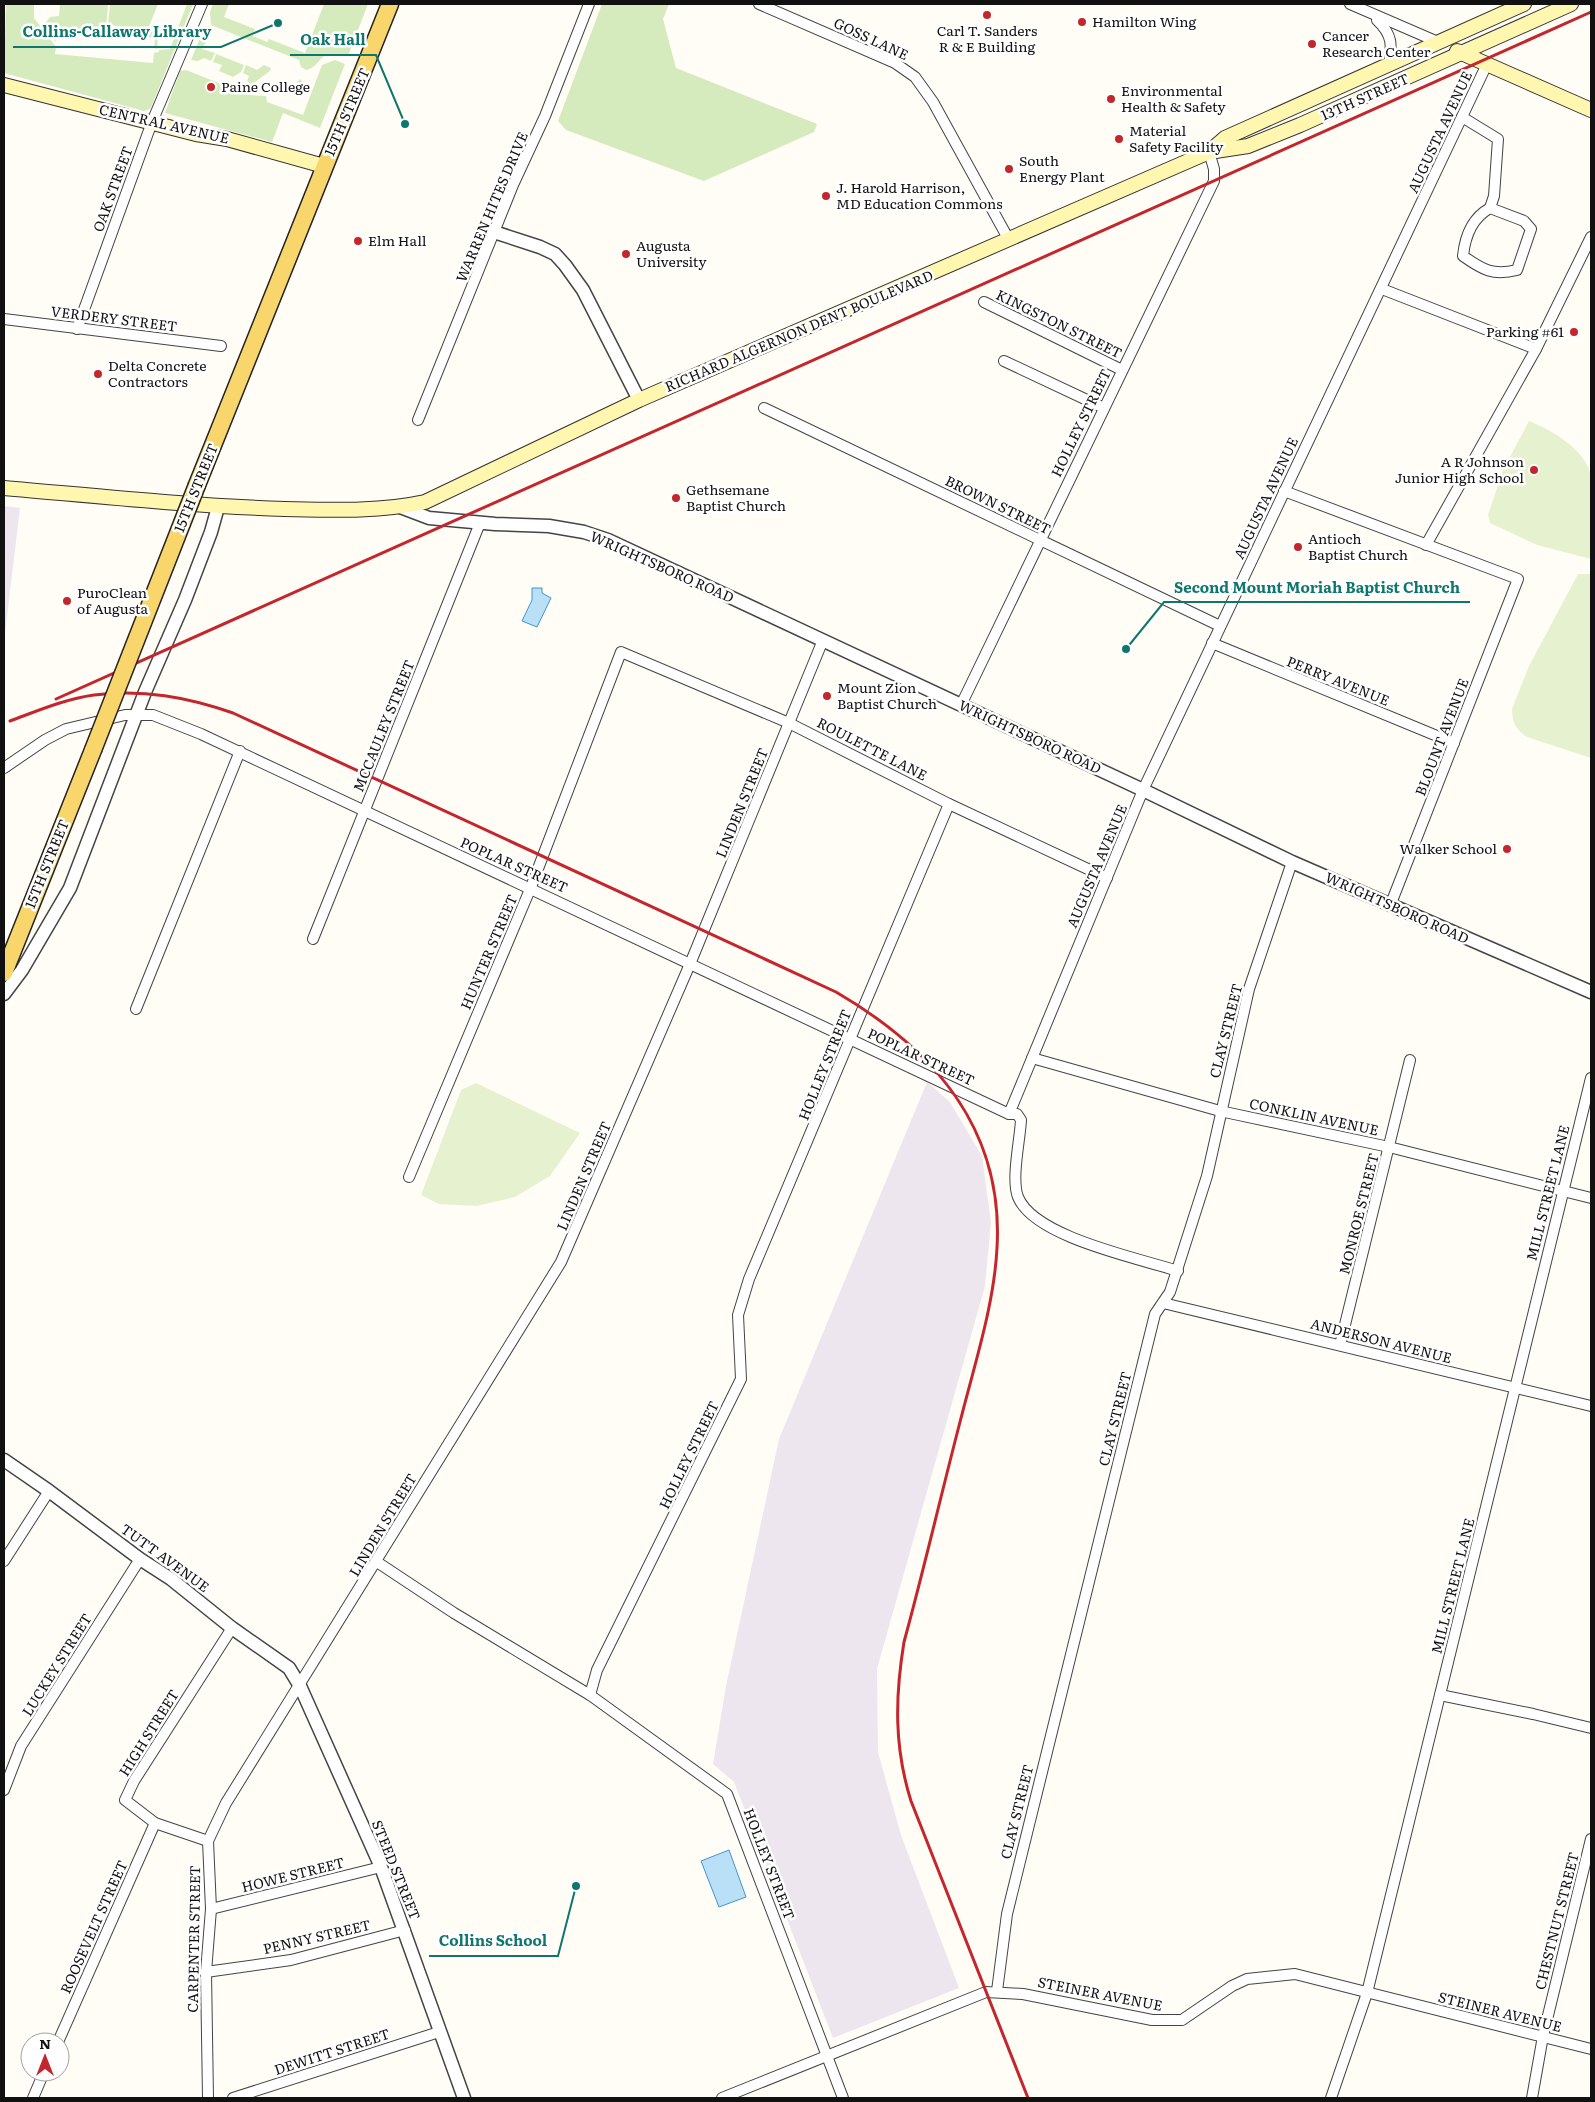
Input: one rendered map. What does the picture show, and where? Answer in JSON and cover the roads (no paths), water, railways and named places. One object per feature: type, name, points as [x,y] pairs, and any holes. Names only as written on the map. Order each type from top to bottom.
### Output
[{"type":"main road","name":"15TH STREET","points":[[4,973],[390,4]]},
{"type":"main road","points":[[1208,152],[1226,138],[1524,4]]},
{"type":"main road","name":"13TH STREET","points":[[1208,152],[1248,146],[1266,139],[1366,97],[1571,4]]},
{"type":"main road","points":[[1438,42],[1591,110]]},
{"type":"main road","name":"CENTRAL AVENUE","points":[[4,85],[196,134],[227,139],[324,166]]},
{"type":"main road","name":"RICHARD ALGERNON DENT BOULEVARD","points":[[395,508],[425,502],[639,400],[1208,152]]},
{"type":"main road","name":"WRIGHTSBORO ROAD","points":[[4,488],[218,507],[344,510],[395,508]]},
{"type":"street","name":"OAK STREET","points":[[77,329],[152,122],[202,4]]},
{"type":"street","name":"WARREN HITES DRIVE","points":[[418,420],[494,232],[545,116],[589,4]]},
{"type":"street","points":[[1350,4],[1438,42]]},
{"type":"street","name":"GOSS LANE","points":[[764,5],[895,63],[915,77],[933,102],[1009,240]]},
{"type":"street","points":[[1373,15],[1388,30],[1390,36],[1391,49],[1388,66]]},
{"type":"street","name":"AUGUSTA AVENUE","points":[[1009,1114],[1143,790],[1487,64]]},
{"type":"street","points":[[1462,117],[1498,138],[1494,196],[1490,208],[1477,215],[1464,242],[1463,256],[1478,267],[1501,274],[1517,270],[1531,229],[1524,222],[1490,208]]},
{"type":"street","name":"HOLLEY STREET","points":[[961,705],[1214,181],[1214,170],[1208,152]]},
{"type":"street","points":[[494,232],[540,247],[554,254],[566,265],[583,290],[639,400]]},
{"type":"street","points":[[1284,491],[1426,545],[1536,349],[1591,237]]},
{"type":"street","points":[[1382,289],[1536,349]]},
{"type":"street","name":"KINGSTON STREET","points":[[984,302],[1122,370]]},
{"type":"street","name":"VERDERY STREET","points":[[4,318],[77,329],[221,346]]},
{"type":"street","points":[[1004,361],[1104,408]]},
{"type":"street","name":"BROWN STREET","points":[[764,408],[1220,626]]},
{"type":"street","points":[[4,994],[22,970],[70,888],[137,714],[185,600],[211,532],[218,507]]},
{"type":"street","name":"WRIGHTSBORO ROAD","points":[[395,508],[429,518],[558,527],[608,540],[1143,790],[1292,862],[1591,992]]},
{"type":"street","name":"MCCAULEY STREET","points":[[313,939],[480,523]]},
{"type":"street","name":"BLOUNT AVENUE","points":[[1390,906],[1518,579],[1426,545]]},
{"type":"street","name":"LINDEN STREET","points":[[300,1686],[561,1262],[690,964],[823,640]]},
{"type":"street","name":"PERRY AVENUE","points":[[1212,643],[1454,743]]},
{"type":"street","name":"ROULETTE LANE","points":[[621,652],[789,723],[949,804],[1106,878]]},
{"type":"street","name":"HUNTER STREET","points":[[409,1177],[531,887],[621,652]]},
{"type":"street","name":"POPLAR STREET","points":[[4,768],[45,740],[66,729],[81,724],[137,714],[154,714],[240,751],[365,812],[531,887],[1009,1114]]},
{"type":"street","points":[[136,1008],[240,751]]},
{"type":"street","name":"HOLLEY STREET","points":[[844,2098],[728,1794],[590,1695],[597,1670],[741,1379],[738,1315],[749,1279],[949,804]]},
{"type":"street","name":"CLAY STREET","points":[[997,1991],[1007,1914],[1155,1314],[1163,1303],[1178,1271],[1206,1176],[1249,989],[1292,862]]},
{"type":"street","name":"CONKLIN AVENUE","points":[[1032,1058],[1220,1111],[1389,1147],[1591,1198]]},
{"type":"street","name":"MONROE STREET","points":[[1340,1345],[1410,1060]]},
{"type":"street","name":"MILL STREET LANE","points":[[1331,2098],[1367,1993],[1591,1078]]},
{"type":"street","points":[[1009,1114],[1017,1114],[1021,1120],[1016,1164],[1018,1196],[1029,1212],[1040,1222],[1063,1235],[1178,1271]]},
{"type":"street","name":"ANDERSON AVENUE","points":[[1163,1303],[1591,1406]]},
{"type":"street","name":"TUTT AVENUE","points":[[4,1460],[140,1559],[171,1579],[232,1628],[289,1668],[300,1686]]},
{"type":"street","points":[[4,1561],[49,1491]]},
{"type":"street","name":"LUCKEY STREET","points":[[4,1790],[21,1746],[140,1559]]},
{"type":"street","points":[[377,1562],[454,1613],[590,1695]]},
{"type":"street","name":"HIGH STREET","points":[[208,1841],[155,1823],[125,1800],[134,1781],[232,1628]]},
{"type":"street","name":"CARPENTER STREET","points":[[208,2098],[206,1972],[211,1909],[208,1841],[226,1804],[300,1686]]},
{"type":"street","name":"STEED STREET","points":[[300,1686],[381,1867],[464,2098]]},
{"type":"street","points":[[1440,1695],[1591,1728]]},
{"type":"street","name":"ROOSEVELT STREET","points":[[62,2032],[155,1823]]},
{"type":"street","name":"CHESTNUT STREET","points":[[1532,2098],[1543,2036],[1591,1839]]},
{"type":"street","name":"HOWE STREET","points":[[211,1909],[381,1867]]},
{"type":"street","name":"PENNY STREET","points":[[206,1972],[291,1960],[405,1930]]},
{"type":"street","name":"STEINER AVENUE","points":[[722,2098],[986,1992],[997,1991],[1023,1994],[1152,2020],[1167,2021],[1182,2020],[1232,1986],[1257,1976],[1295,1974],[1591,2049]]},
{"type":"street","name":"DEWITT STREET","points":[[233,2098],[439,2032]]},
{"type":"street","points":[[33,2098],[40,2082]]},
{"type":"water","points":[[532,588],[542,588],[542,593],[551,598],[537,627],[522,621],[532,600]]},
{"type":"water","points":[[729,1850],[746,1897],[719,1907],[701,1861]]},
{"type":"railway","points":[[56,699],[1591,12]]},
{"type":"railway","points":[[10,721],[72,699],[112,693],[165,696],[216,707],[233,713],[836,992],[871,1014],[903,1039],[932,1067],[956,1097],[975,1130],[989,1166],[996,1205],[997,1248],[992,1292],[983,1336],[904,1642],[899,1682],[899,1741],[901,1761],[911,1801],[1028,2098]]},
{"type":"place","name":"Carl T. Sanders R & E Building","points":[[987,15]]},
{"type":"place","name":"Hamilton Wing","points":[[1082,22]]},
{"type":"place","name":"Collins-Callaway Library","points":[[278,23]]},
{"type":"place","name":"Cancer Research Center","points":[[1312,44]]},
{"type":"place","name":"Paine College","points":[[211,87]]},
{"type":"place","name":"Environmental Health & Safety","points":[[1111,99]]},
{"type":"place","name":"Oak Hall","points":[[405,124]]},
{"type":"place","name":"Material Safety Facility","points":[[1119,139]]},
{"type":"place","name":"South Energy Plant","points":[[1009,169]]},
{"type":"place","name":"J. Harold Harrison, MD Education Commons","points":[[826,196]]},
{"type":"place","name":"Elm Hall","points":[[358,241]]},
{"type":"place","name":"Augusta University","points":[[626,254]]},
{"type":"place","name":"Parking #61","points":[[1574,332]]},
{"type":"place","name":"Delta Concrete Contractors","points":[[98,374]]},
{"type":"place","name":"A R Johnson Junior High School","points":[[1534,470]]},
{"type":"place","name":"Gethsemane Baptist Church","points":[[676,498]]},
{"type":"place","name":"Antioch Baptist Church","points":[[1298,547]]},
{"type":"place","name":"PuroClean of Augusta","points":[[67,601]]},
{"type":"place","name":"Second Mount Moriah Baptist Church","points":[[1126,649]]},
{"type":"place","name":"Mount Zion Baptist Church","points":[[827,696]]},
{"type":"place","name":"Walker School","points":[[1507,849]]},
{"type":"place","name":"Collins School","points":[[576,1886]]}]
